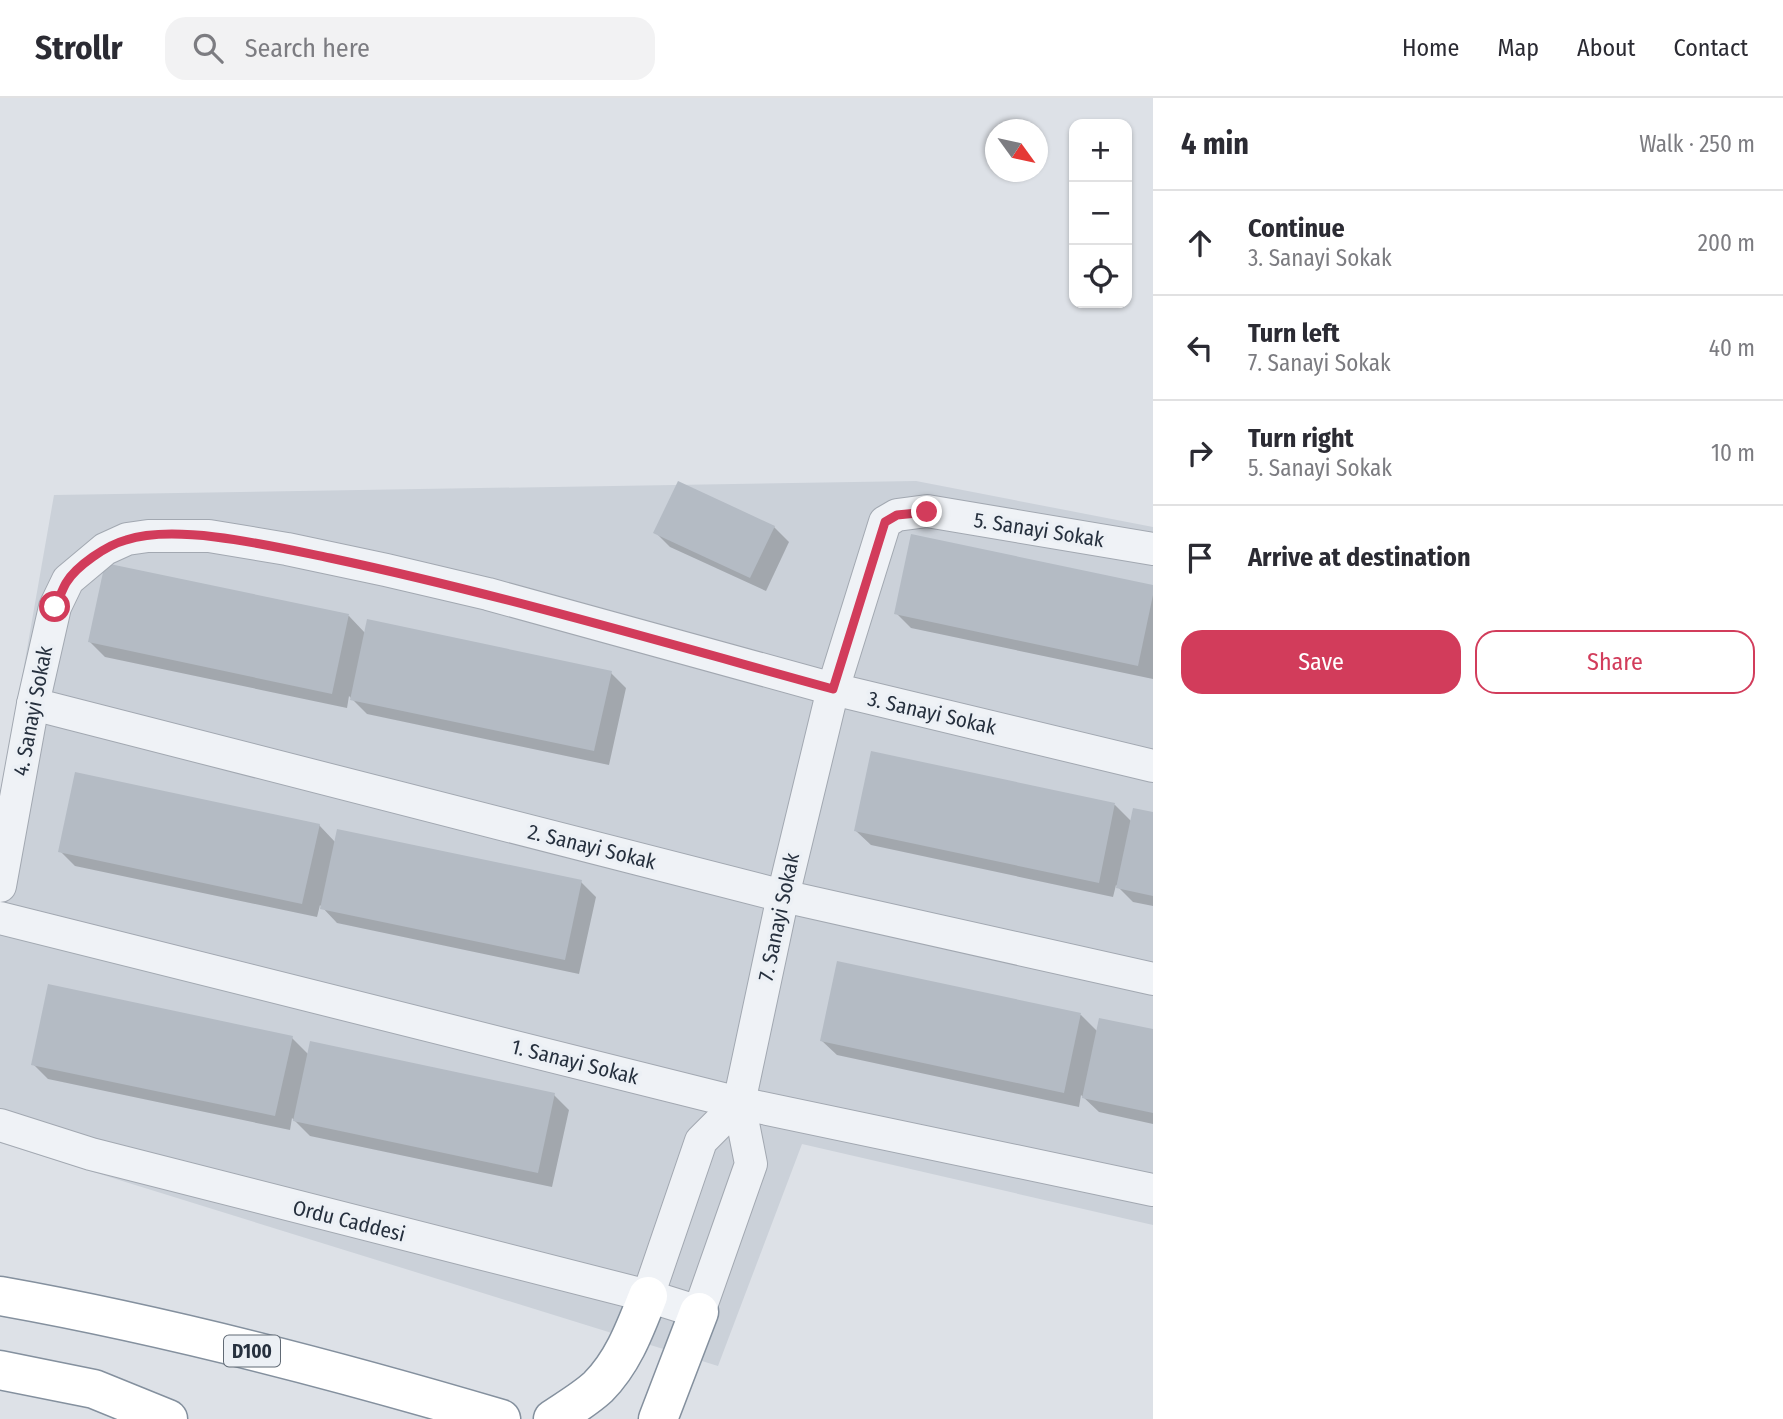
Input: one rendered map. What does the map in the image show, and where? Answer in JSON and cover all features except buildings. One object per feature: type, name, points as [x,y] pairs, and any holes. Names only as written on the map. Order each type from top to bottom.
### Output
[{"type":"highway","name":"D100","points":[[0,1296],[92,1312],[384,1384],[501,1419]]},
{"type":"highway","points":[[553,1419],[597,1388],[615,1367],[629,1343],[648,1297]]},
{"type":"highway","points":[[658,1419],[699,1312]]},
{"type":"highway","points":[[0,1370],[94,1389],[168,1419]]},
{"type":"street","name":"5. Sanayi Sokak","points":[[885,522],[897,515],[927,512],[1153,549]]},
{"type":"street","name":"7. Sanayi Sokak","points":[[699,1312],[751,1164],[739,1103],[783,896],[833,689],[885,522]]},
{"type":"street","name":"3. Sanayi Sokak","points":[[68,580],[105,549],[127,539],[174,535],[209,536],[288,549],[475,591],[833,689],[1153,766]]},
{"type":"street","name":"4. Sanayi Sokak","points":[[0,886],[33,704],[55,607],[68,580]]},
{"type":"street","name":"2. Sanayi Sokak","points":[[33,704],[783,896],[1153,979]]},
{"type":"street","name":"1. Sanayi Sokak","points":[[0,918],[739,1103],[1153,1189]]},
{"type":"street","points":[[648,1297],[701,1141],[739,1103]]},
{"type":"street","name":"Ordu Caddesi","points":[[0,1125],[91,1154],[699,1312]]},
{"type":"shaded area","points":[[916,481],[1153,527],[1153,1225],[802,1144],[718,1366],[0,1143],[0,803],[54,495]]},
{"type":"route","points":[[55,607],[68,580],[105,549],[127,539],[148,536],[209,536],[288,549],[488,594],[833,689],[885,522],[897,515],[927,512]]}]
